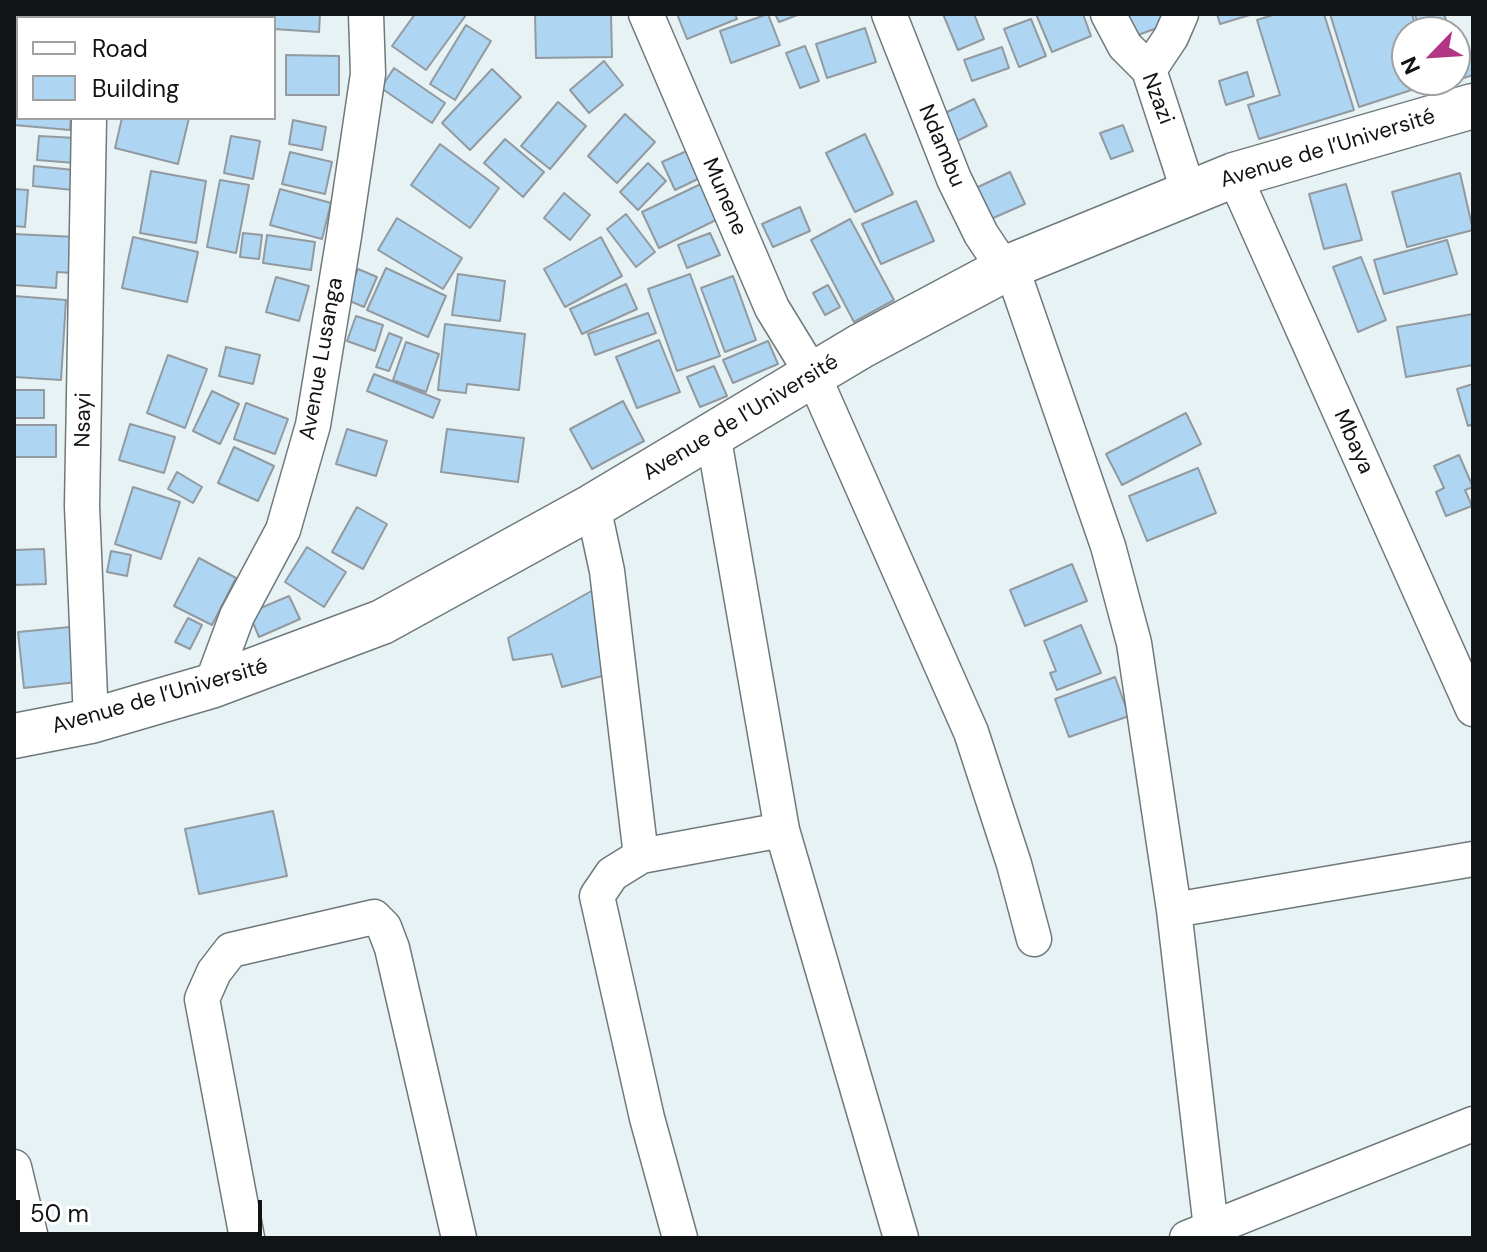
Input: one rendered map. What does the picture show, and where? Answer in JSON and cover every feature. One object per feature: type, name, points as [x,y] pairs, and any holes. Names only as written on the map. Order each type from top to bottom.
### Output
[{"type":"main road","name":"Avenue de l’Université","points":[[14,736],[91,721],[211,686],[382,622],[593,506],[813,375],[1011,266],[1234,175],[1473,106]]},
{"type":"street","name":"Avenue Lusanga","points":[[211,686],[237,616],[283,530],[313,425],[368,74],[366,14]]},
{"type":"street","name":"Munene","points":[[646,14],[772,308],[813,375],[971,732],[1018,876],[1034,939]]},
{"type":"street","name":"Ndambu","points":[[889,14],[954,179],[981,234],[995,255],[1011,266]]},
{"type":"street","name":"Nzazi","points":[[1108,14],[1125,46],[1149,70],[1189,193]]},
{"type":"street","points":[[1149,70],[1171,37],[1181,14]]},
{"type":"street","name":"Nsayi","points":[[89,120],[82,506],[91,721]]},
{"type":"street","name":"Mbaya","points":[[1234,175],[1473,709]]},
{"type":"street","points":[[1011,266],[1108,546],[1134,643],[1174,910],[1199,1233],[1473,1124]]},
{"type":"street","points":[[713,434],[782,830],[901,1238]]},
{"type":"street","points":[[593,506],[607,571],[641,856]]},
{"type":"street","points":[[680,1238],[647,1118],[597,896],[612,874],[641,856],[782,830]]},
{"type":"street","points":[[1174,910],[1473,859]]},
{"type":"street","points":[[247,1238],[202,999],[214,972],[231,950],[374,917],[384,927],[392,948],[459,1238]]},
{"type":"street","points":[[14,1167],[31,1238]]},
{"type":"building","points":[[14,14],[69,14],[16,16],[14,60]]},
{"type":"building","points":[[199,14],[207,16],[128,16]]},
{"type":"building","points":[[320,14],[319,32],[276,29],[276,16],[272,16]]},
{"type":"building","points":[[415,14],[466,15],[426,70],[392,46]]},
{"type":"building","points":[[535,14],[611,14],[612,57],[536,58]]},
{"type":"building","points":[[677,14],[735,14],[737,19],[687,39]]},
{"type":"building","points":[[768,14],[780,45],[731,63],[720,31]]},
{"type":"building","points":[[775,14],[800,14],[779,22]]},
{"type":"building","points":[[943,14],[974,14],[984,39],[958,50]]},
{"type":"building","points":[[1036,14],[1083,14],[1091,36],[1052,52]]},
{"type":"building","points":[[1121,14],[1161,14],[1165,25],[1130,38]]},
{"type":"building","points":[[1217,14],[1253,14],[1220,24]]},
{"type":"building","points":[[1276,14],[1324,14],[1354,110],[1259,139],[1248,105],[1280,95],[1257,20]]},
{"type":"building","points":[[1330,14],[1412,14],[1391,16],[1393,96],[1359,107]]},
{"type":"building","points":[[1444,14],[1445,16],[1415,16]]},
{"type":"building","points":[[1031,19],[1046,56],[1019,67],[1004,29]]},
{"type":"building","points":[[466,25],[491,41],[455,100],[430,84]]},
{"type":"building","points":[[865,28],[876,62],[827,78],[816,44]]},
{"type":"building","points":[[805,46],[819,81],[800,88],[786,53]]},
{"type":"building","points":[[1002,47],[1009,68],[972,81],[964,60]]},
{"type":"building","points":[[1473,52],[1471,76],[1471,53]]},
{"type":"building","points":[[286,55],[339,56],[339,95],[286,95]]},
{"type":"building","points":[[604,61],[623,85],[589,113],[570,90]]},
{"type":"building","points":[[394,68],[445,103],[432,123],[381,88]]},
{"type":"building","points":[[492,69],[521,97],[470,150],[442,123]]},
{"type":"building","points":[[1247,72],[1254,96],[1226,105],[1219,81]]},
{"type":"building","points":[[14,78],[16,120],[71,120],[70,130],[14,125]]},
{"type":"building","points":[[974,99],[987,126],[957,141],[943,114]]},
{"type":"building","points":[[558,102],[586,126],[550,169],[521,146]]},
{"type":"building","points":[[625,114],[655,142],[617,183],[588,156]]},
{"type":"building","points":[[122,120],[189,120],[178,164],[115,148]]},
{"type":"building","points":[[293,120],[326,127],[322,150],[289,144]]},
{"type":"building","points":[[1123,125],[1133,151],[1111,159],[1100,133]]},
{"type":"building","points":[[865,134],[893,194],[855,212],[826,153]]},
{"type":"building","points":[[39,136],[76,138],[75,163],[37,160]]},
{"type":"building","points":[[231,136],[260,141],[253,179],[224,173]]},
{"type":"building","points":[[505,139],[544,172],[523,197],[484,163]]},
{"type":"building","points":[[440,144],[499,188],[470,228],[411,185]]},
{"type":"building","points":[[689,150],[702,177],[675,190],[662,162]]},
{"type":"building","points":[[290,152],[332,162],[325,194],[282,184]]},
{"type":"building","points":[[648,163],[666,181],[638,210],[620,192]]},
{"type":"building","points":[[34,166],[74,170],[73,190],[33,186]]},
{"type":"building","points":[[151,171],[206,181],[196,243],[140,233]]},
{"type":"building","points":[[1010,172],[1025,204],[991,219],[976,188]]},
{"type":"building","points":[[1460,173],[1473,230],[1407,247],[1392,192]]},
{"type":"building","points":[[220,180],[249,185],[236,253],[207,247]]},
{"type":"building","points":[[703,183],[720,218],[659,248],[642,212]]},
{"type":"building","points":[[1346,184],[1362,240],[1324,249],[1309,194]]},
{"type":"building","points":[[14,189],[28,190],[25,227],[14,226]]},
{"type":"building","points":[[280,189],[331,203],[322,239],[270,225]]},
{"type":"building","points":[[564,193],[590,215],[570,240],[544,218]]},
{"type":"building","points":[[916,201],[934,241],[881,264],[862,224]]},
{"type":"building","points":[[800,207],[810,231],[773,247],[762,224]]},
{"type":"building","points":[[626,214],[655,252],[636,267],[607,229]]},
{"type":"building","points":[[397,218],[462,258],[443,289],[378,250]]},
{"type":"building","points":[[850,219],[894,300],[854,322],[811,240]]},
{"type":"building","points":[[243,233],[262,235],[259,259],[240,257]]},
{"type":"building","points":[[710,233],[720,255],[687,268],[678,245]]},
{"type":"building","points":[[14,234],[76,237],[73,273],[57,272],[56,288],[14,285]]},
{"type":"building","points":[[267,235],[315,242],[311,270],[263,263]]},
{"type":"building","points":[[133,237],[198,252],[187,302],[122,288]]},
{"type":"building","points":[[601,237],[622,276],[565,307],[544,269]]},
{"type":"building","points":[[1447,240],[1457,274],[1384,294],[1374,260]]},
{"type":"building","points":[[1361,257],[1386,320],[1358,332],[1333,267]]},
{"type":"building","points":[[386,268],[446,296],[428,337],[367,310]]},
{"type":"building","points":[[358,269],[377,277],[364,307],[345,299]]},
{"type":"building","points":[[458,274],[505,281],[500,321],[452,315]]},
{"type":"building","points":[[690,274],[720,356],[677,371],[648,289]]},
{"type":"building","points":[[733,276],[756,340],[725,352],[701,288]]},
{"type":"building","points":[[276,277],[309,286],[299,321],[266,312]]},
{"type":"building","points":[[626,284],[637,309],[582,334],[570,309]]},
{"type":"building","points":[[828,285],[840,307],[825,315],[813,293]]},
{"type":"building","points":[[14,296],[66,300],[61,380],[14,377]]},
{"type":"building","points":[[648,313],[656,333],[595,355],[588,334]]},
{"type":"building","points":[[1473,314],[1473,365],[1406,377],[1397,327]]},
{"type":"building","points":[[356,316],[383,325],[375,351],[347,341]]},
{"type":"building","points":[[445,324],[525,334],[519,390],[467,384],[466,393],[438,390]]},
{"type":"building","points":[[389,333],[402,338],[389,371],[376,367]]},
{"type":"building","points":[[659,340],[680,392],[637,408],[616,357]]},
{"type":"building","points":[[768,341],[778,364],[733,383],[723,360]]},
{"type":"building","points":[[406,342],[439,354],[426,392],[393,380]]},
{"type":"building","points":[[226,347],[260,355],[253,384],[219,376]]},
{"type":"building","points":[[168,355],[207,369],[185,428],[147,413]]},
{"type":"building","points":[[714,366],[727,396],[700,407],[687,377]]},
{"type":"building","points":[[374,374],[440,400],[433,418],[367,391]]},
{"type":"building","points":[[1473,384],[1473,424],[1468,426],[1457,389]]},
{"type":"building","points":[[14,390],[44,390],[44,418],[14,418]]},
{"type":"building","points":[[212,391],[239,404],[220,444],[193,431]]},
{"type":"building","points":[[623,401],[644,441],[592,469],[570,429]]},
{"type":"building","points":[[246,403],[288,419],[275,454],[234,439]]},
{"type":"building","points":[[1186,413],[1201,444],[1122,485],[1106,454]]},
{"type":"building","points":[[130,424],[175,437],[164,473],[119,460]]},
{"type":"building","points":[[14,425],[56,425],[56,457],[14,457]]},
{"type":"building","points":[[347,429],[387,441],[376,476],[336,464]]},
{"type":"building","points":[[447,429],[524,438],[518,482],[441,472]]},
{"type":"building","points":[[234,447],[274,466],[258,501],[218,483]]},
{"type":"building","points":[[1459,455],[1473,487],[1465,490],[1472,506],[1446,516],[1436,492],[1444,488],[1434,466]]},
{"type":"building","points":[[1198,468],[1216,513],[1147,541],[1129,496]]},
{"type":"building","points":[[177,472],[202,487],[193,503],[168,489]]},
{"type":"building","points":[[133,487],[180,502],[161,559],[115,544]]},
{"type":"building","points":[[357,507],[387,524],[363,569],[332,552]]},
{"type":"building","points":[[307,547],[346,572],[324,607],[285,582]]},
{"type":"building","points":[[44,549],[46,584],[14,585],[14,550]]},
{"type":"building","points":[[111,551],[131,555],[127,576],[107,572]]},
{"type":"building","points":[[199,558],[236,578],[212,625],[174,606]]},
{"type":"building","points":[[1072,564],[1087,601],[1025,626],[1010,590]]},
{"type":"building","points":[[595,589],[613,673],[562,687],[552,654],[513,660],[508,638]]},
{"type":"building","points":[[289,596],[300,619],[259,637],[249,613]]},
{"type":"building","points":[[188,618],[202,625],[190,649],[175,642]]},
{"type":"building","points":[[1081,625],[1101,673],[1057,690],[1050,673],[1056,671],[1044,641]]},
{"type":"building","points":[[70,627],[77,682],[24,688],[18,632]]},
{"type":"building","points":[[1115,677],[1129,716],[1069,737],[1055,699]]},
{"type":"building","points":[[273,811],[287,876],[199,894],[185,829]]}]
